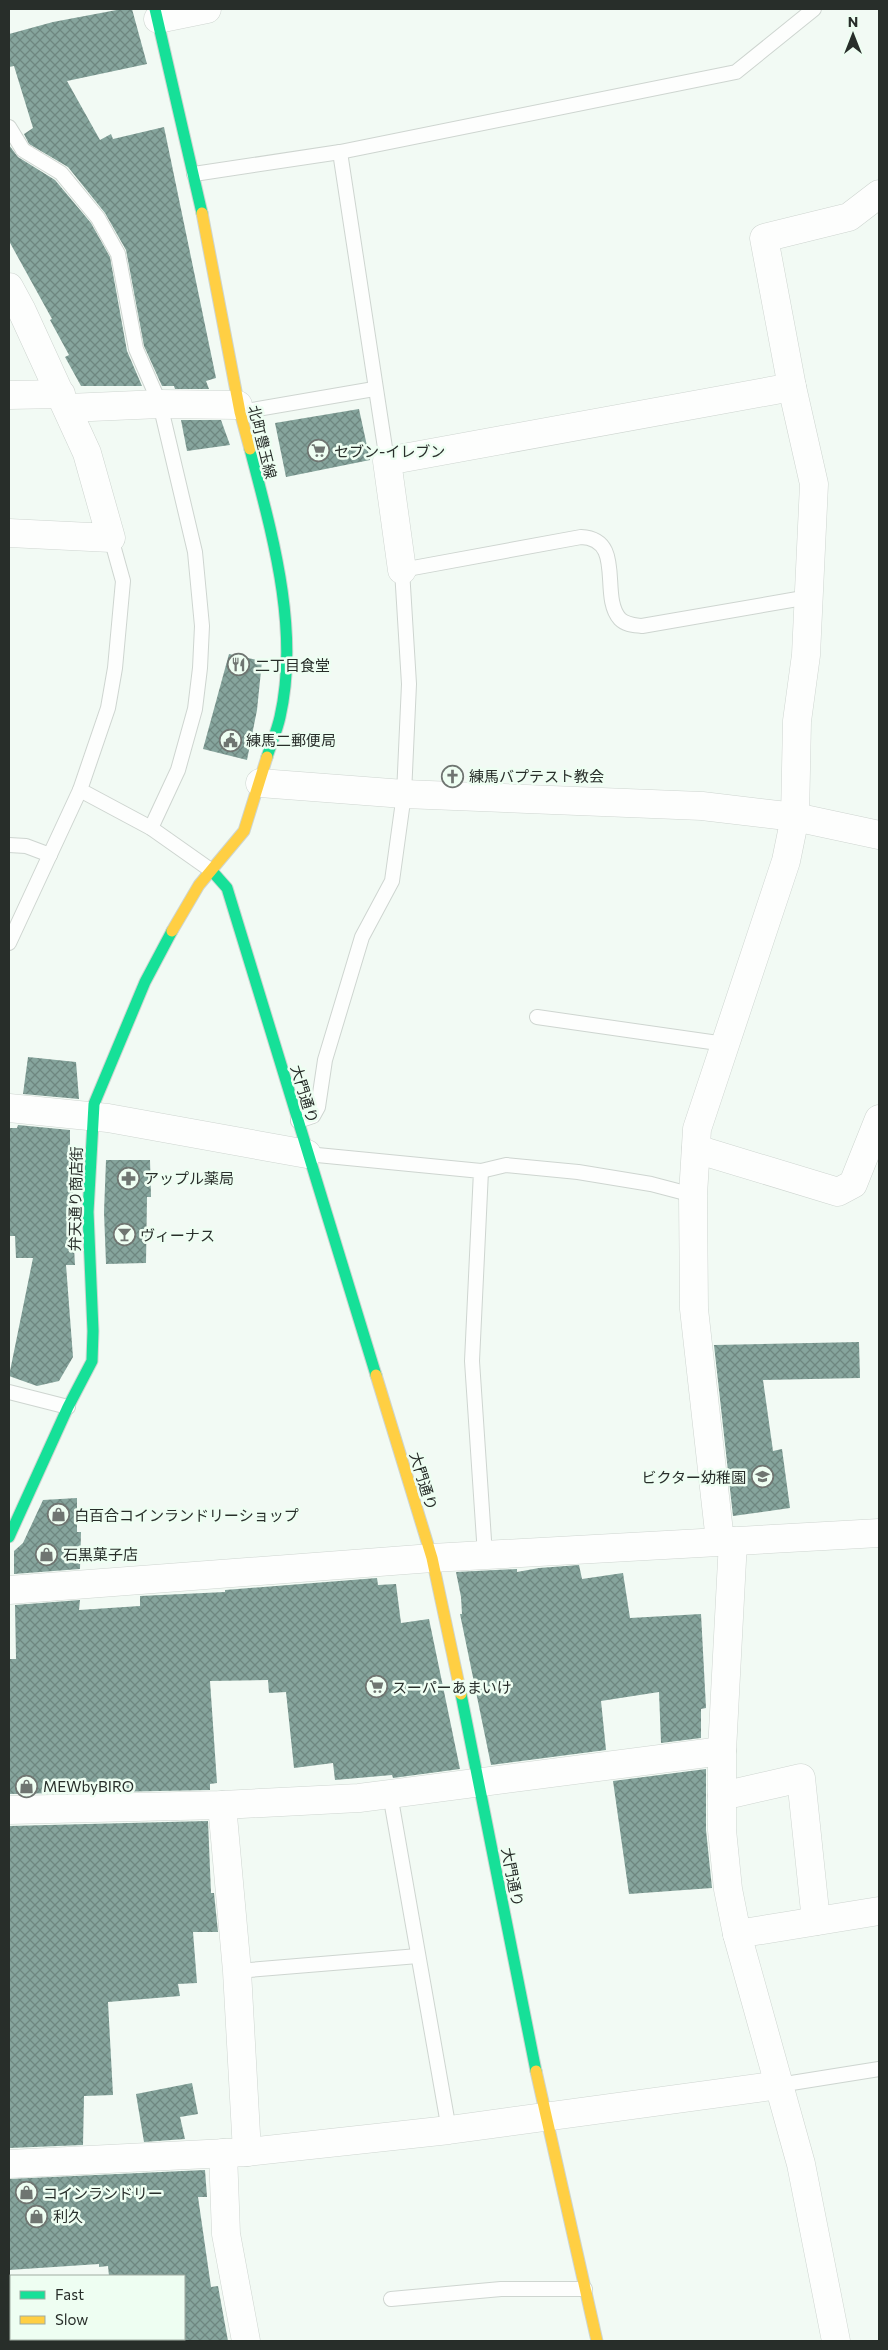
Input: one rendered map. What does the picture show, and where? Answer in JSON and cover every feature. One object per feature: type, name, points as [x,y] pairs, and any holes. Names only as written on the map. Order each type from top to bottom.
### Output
[{"type":"main road","name":"北町豊玉線","points":[[156,14],[194,174],[239,408],[276,549],[287,647],[280,717],[244,831],[212,871]]},
{"type":"main road","name":"弁天通り商店街","points":[[9,1538],[68,1407],[92,1361],[93,1331],[88,1212],[94,1104],[146,982],[199,885],[212,871]]},
{"type":"main road","name":"大門通り","points":[[212,871],[227,888],[432,1558],[480,1782],[545,2117],[597,2341]]},
{"type":"street","points":[[156,14],[207,9]]},
{"type":"street","points":[[836,2341],[801,2164],[737,1934],[728,1889],[722,1830],[726,1541],[694,1309],[693,1195],[697,1129],[786,861],[795,817],[797,721],[806,655],[814,484],[792,387],[764,238],[849,217],[879,194]]},
{"type":"street","points":[[9,287],[22,310],[65,401],[87,454],[110,538],[9,533]]},
{"type":"street","points":[[402,570],[386,461],[792,387]]},
{"type":"street","points":[[9,395],[65,401],[239,408]]},
{"type":"street","points":[[260,783],[404,794],[702,806],[795,817],[879,835]]},
{"type":"street","points":[[9,1108],[92,1116],[307,1154]]},
{"type":"street","points":[[696,1148],[838,1192],[853,1184],[879,1119]]},
{"type":"street","points":[[9,1590],[432,1558],[879,1533]]},
{"type":"street","points":[[9,1810],[222,1805],[359,1798],[722,1751]]},
{"type":"street","points":[[722,1796],[801,1778],[816,1920]]},
{"type":"street","points":[[222,1805],[236,1971],[235,2153],[226,2234],[246,2341]]},
{"type":"street","points":[[737,1934],[879,1911]]},
{"type":"street","points":[[9,2164],[235,2153],[449,2130],[779,2086]]},
{"type":"lane","points":[[194,174],[340,152],[736,72],[814,9]]},
{"type":"lane","points":[[9,127],[23,150],[60,173],[98,218],[118,254],[136,349],[160,404],[194,552],[202,626],[200,668],[195,709],[178,770],[151,828]]},
{"type":"lane","points":[[340,152],[386,461]]},
{"type":"lane","points":[[239,408],[374,389]]},
{"type":"lane","points":[[298,1121],[313,1116],[318,1107],[325,1060],[362,937],[392,881],[404,794],[409,684],[402,570],[581,537],[594,537],[603,544],[606,554],[614,606],[620,618],[630,625],[642,626],[809,597]]},
{"type":"lane","points":[[9,943],[80,790],[108,708],[115,668],[123,581],[110,538]]},
{"type":"lane","points":[[80,790],[151,828],[212,871]]},
{"type":"lane","points":[[9,845],[26,846],[50,855]]},
{"type":"lane","points":[[537,1017],[725,1044]]},
{"type":"lane","points":[[307,1154],[481,1171],[506,1165],[578,1172],[651,1184],[693,1195]]},
{"type":"lane","points":[[481,1171],[472,1362],[485,1555]]},
{"type":"lane","points":[[9,1392],[68,1407]]},
{"type":"lane","points":[[390,1794],[449,2130]]},
{"type":"lane","points":[[236,1971],[418,1956]]},
{"type":"lane","points":[[779,2086],[879,2069]]},
{"type":"lane","points":[[391,2299],[501,2289],[585,2289]]},
{"type":"building","points":[[122,9],[132,9],[147,64],[67,81],[100,140],[111,134],[113,139],[164,127],[216,378],[206,381],[209,389],[175,389],[174,386],[162,386],[144,346],[126,250],[105,213],[68,167],[29,144],[24,134],[33,128],[14,66],[9,67],[9,34],[53,22]]},
{"type":"building","points":[[9,145],[18,157],[55,180],[91,223],[110,257],[127,351],[142,386],[81,386],[65,357],[69,355],[50,320],[52,319],[9,241]]},
{"type":"building","points":[[359,409],[370,460],[286,477],[275,423]]},
{"type":"building","points":[[181,420],[221,420],[230,445],[187,451]]},
{"type":"building","points":[[229,654],[262,661],[257,710],[247,760],[203,749]]},
{"type":"building","points":[[28,1057],[76,1062],[79,1099],[23,1094]]},
{"type":"building","points":[[18,1125],[70,1130],[70,1160],[75,1160],[72,1213],[75,1265],[66,1265],[73,1357],[59,1381],[37,1386],[9,1376],[33,1258],[16,1258],[15,1236],[9,1236],[9,1128],[17,1128]]},
{"type":"building","points":[[106,1160],[150,1160],[151,1197],[147,1197],[146,1263],[106,1264],[104,1212]]},
{"type":"building","points":[[859,1342],[860,1378],[763,1380],[773,1451],[782,1449],[790,1508],[733,1516],[714,1345]]},
{"type":"building","points":[[77,1498],[77,1532],[81,1532],[80,1569],[14,1574],[14,1551],[23,1543],[43,1500]]},
{"type":"building","points":[[579,1565],[582,1579],[623,1573],[630,1618],[701,1614],[706,1708],[701,1709],[701,1738],[661,1743],[659,1692],[601,1701],[606,1750],[491,1765],[460,1614],[462,1614],[461,1597],[456,1572],[517,1569],[517,1572],[539,1568]]},
{"type":"building","points":[[377,1578],[378,1585],[396,1584],[401,1623],[429,1619],[460,1769],[393,1778],[392,1775],[335,1780],[333,1763],[294,1768],[286,1692],[269,1693],[268,1680],[210,1681],[217,1783],[210,1784],[210,1790],[9,1794],[9,1659],[16,1659],[15,1605],[80,1600],[79,1610],[140,1606],[140,1596],[225,1592],[225,1590]]},
{"type":"building","points":[[706,1769],[706,1830],[712,1888],[629,1894],[613,1781]]},
{"type":"building","points":[[208,1821],[211,1893],[214,1893],[218,1932],[193,1932],[197,1983],[178,1984],[180,1996],[108,2002],[113,2095],[84,2096],[83,2145],[9,2148],[9,1826]]},
{"type":"building","points":[[192,2083],[198,2114],[180,2117],[185,2139],[144,2142],[136,2094]]},
{"type":"building","points":[[205,2170],[207,2197],[198,2197],[211,2287],[218,2286],[228,2341],[184,2341],[185,2275],[109,2275],[108,2266],[99,2267],[99,2264],[9,2270],[9,2179]]},
{"type":"traffic: fast","points":[[155,9],[202,213]]},
{"type":"traffic: fast","points":[[250,449],[267,514],[281,582],[287,650],[285,684],[279,722],[267,757]]},
{"type":"traffic: fast","points":[[212,871],[227,888],[376,1375]]},
{"type":"traffic: fast","points":[[9,1537],[68,1407],[92,1361],[93,1331],[88,1212],[94,1104],[145,982],[172,931]]},
{"type":"traffic: fast","points":[[461,1694],[536,2071]]},
{"type":"traffic: slow","points":[[202,213],[240,412],[250,449]]},
{"type":"traffic: slow","points":[[172,931],[199,885],[244,831],[267,757]]},
{"type":"traffic: slow","points":[[376,1375],[432,1558],[461,1694]]},
{"type":"traffic: slow","points":[[536,2071],[597,2341]]},
{"type":"place","name":"セブン-イレブン","points":[[318,451]]},
{"type":"place","name":"二丁目食堂","points":[[239,665]]},
{"type":"place","name":"練馬二郵便局","points":[[230,740]]},
{"type":"place","name":"練馬バプテスト教会","points":[[453,776]]},
{"type":"place","name":"アップル薬局","points":[[128,1178]]},
{"type":"place","name":"ヴィーナス","points":[[124,1235]]},
{"type":"place","name":"ビクター幼稚園","points":[[762,1477]]},
{"type":"place","name":"白百合コインランドリーショップ","points":[[58,1515]]},
{"type":"place","name":"石黒菓子店","points":[[47,1554]]},
{"type":"place","name":"スーパーあまいけ","points":[[376,1687]]},
{"type":"place","name":"MEWbyBIRO","points":[[27,1786]]},
{"type":"place","name":"コインランドリー","points":[[27,2193]]},
{"type":"place","name":"利久","points":[[37,2216]]}]
